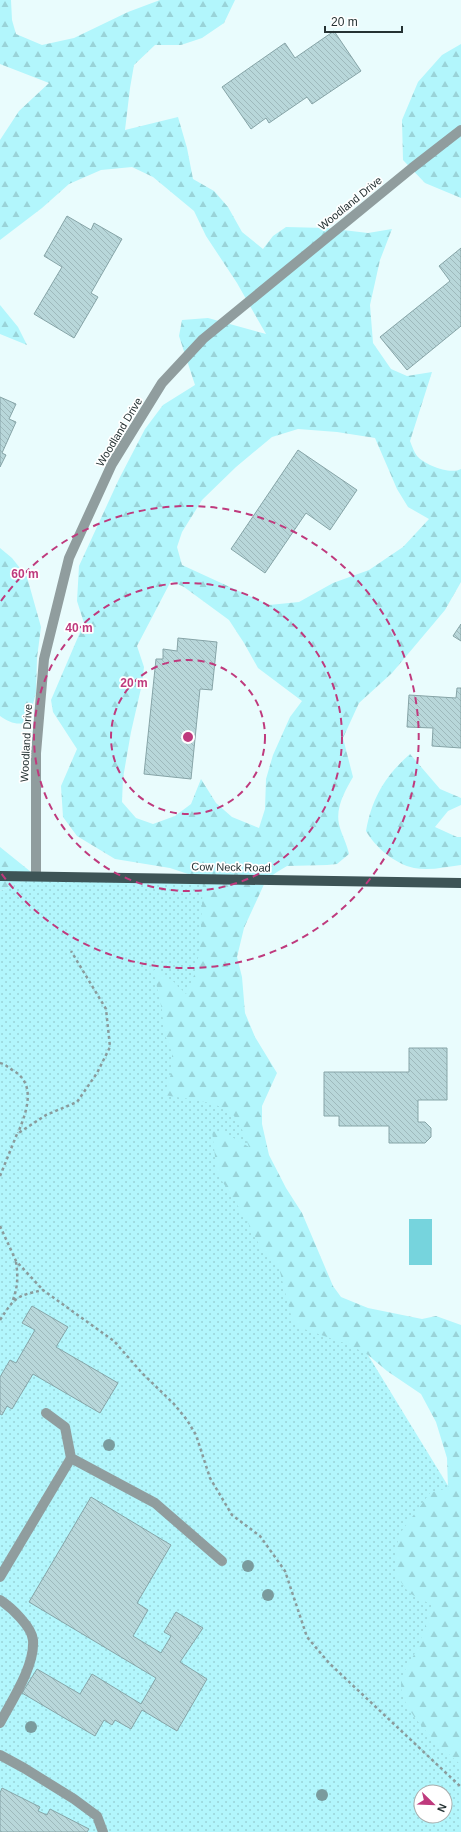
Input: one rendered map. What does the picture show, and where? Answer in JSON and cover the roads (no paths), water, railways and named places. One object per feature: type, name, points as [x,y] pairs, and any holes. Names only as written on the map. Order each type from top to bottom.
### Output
[{"type":"main road","name":"Cow Neck Road","points":[[0,876],[461,883]]},
{"type":"street","name":"Woodland Drive","points":[[36,876],[36,753],[44,659],[69,558],[112,464],[162,383],[203,339],[412,168],[461,130]]},
{"type":"street","points":[[0,1577],[71,1458],[65,1427],[46,1413]]},
{"type":"street","points":[[71,1458],[155,1504],[222,1561]]},
{"type":"street","points":[[0,1600],[10,1606],[24,1623],[33,1638],[33,1653],[24,1676],[0,1723]]},
{"type":"street","points":[[0,1755],[61,1791],[97,1816],[103,1832]]}]
